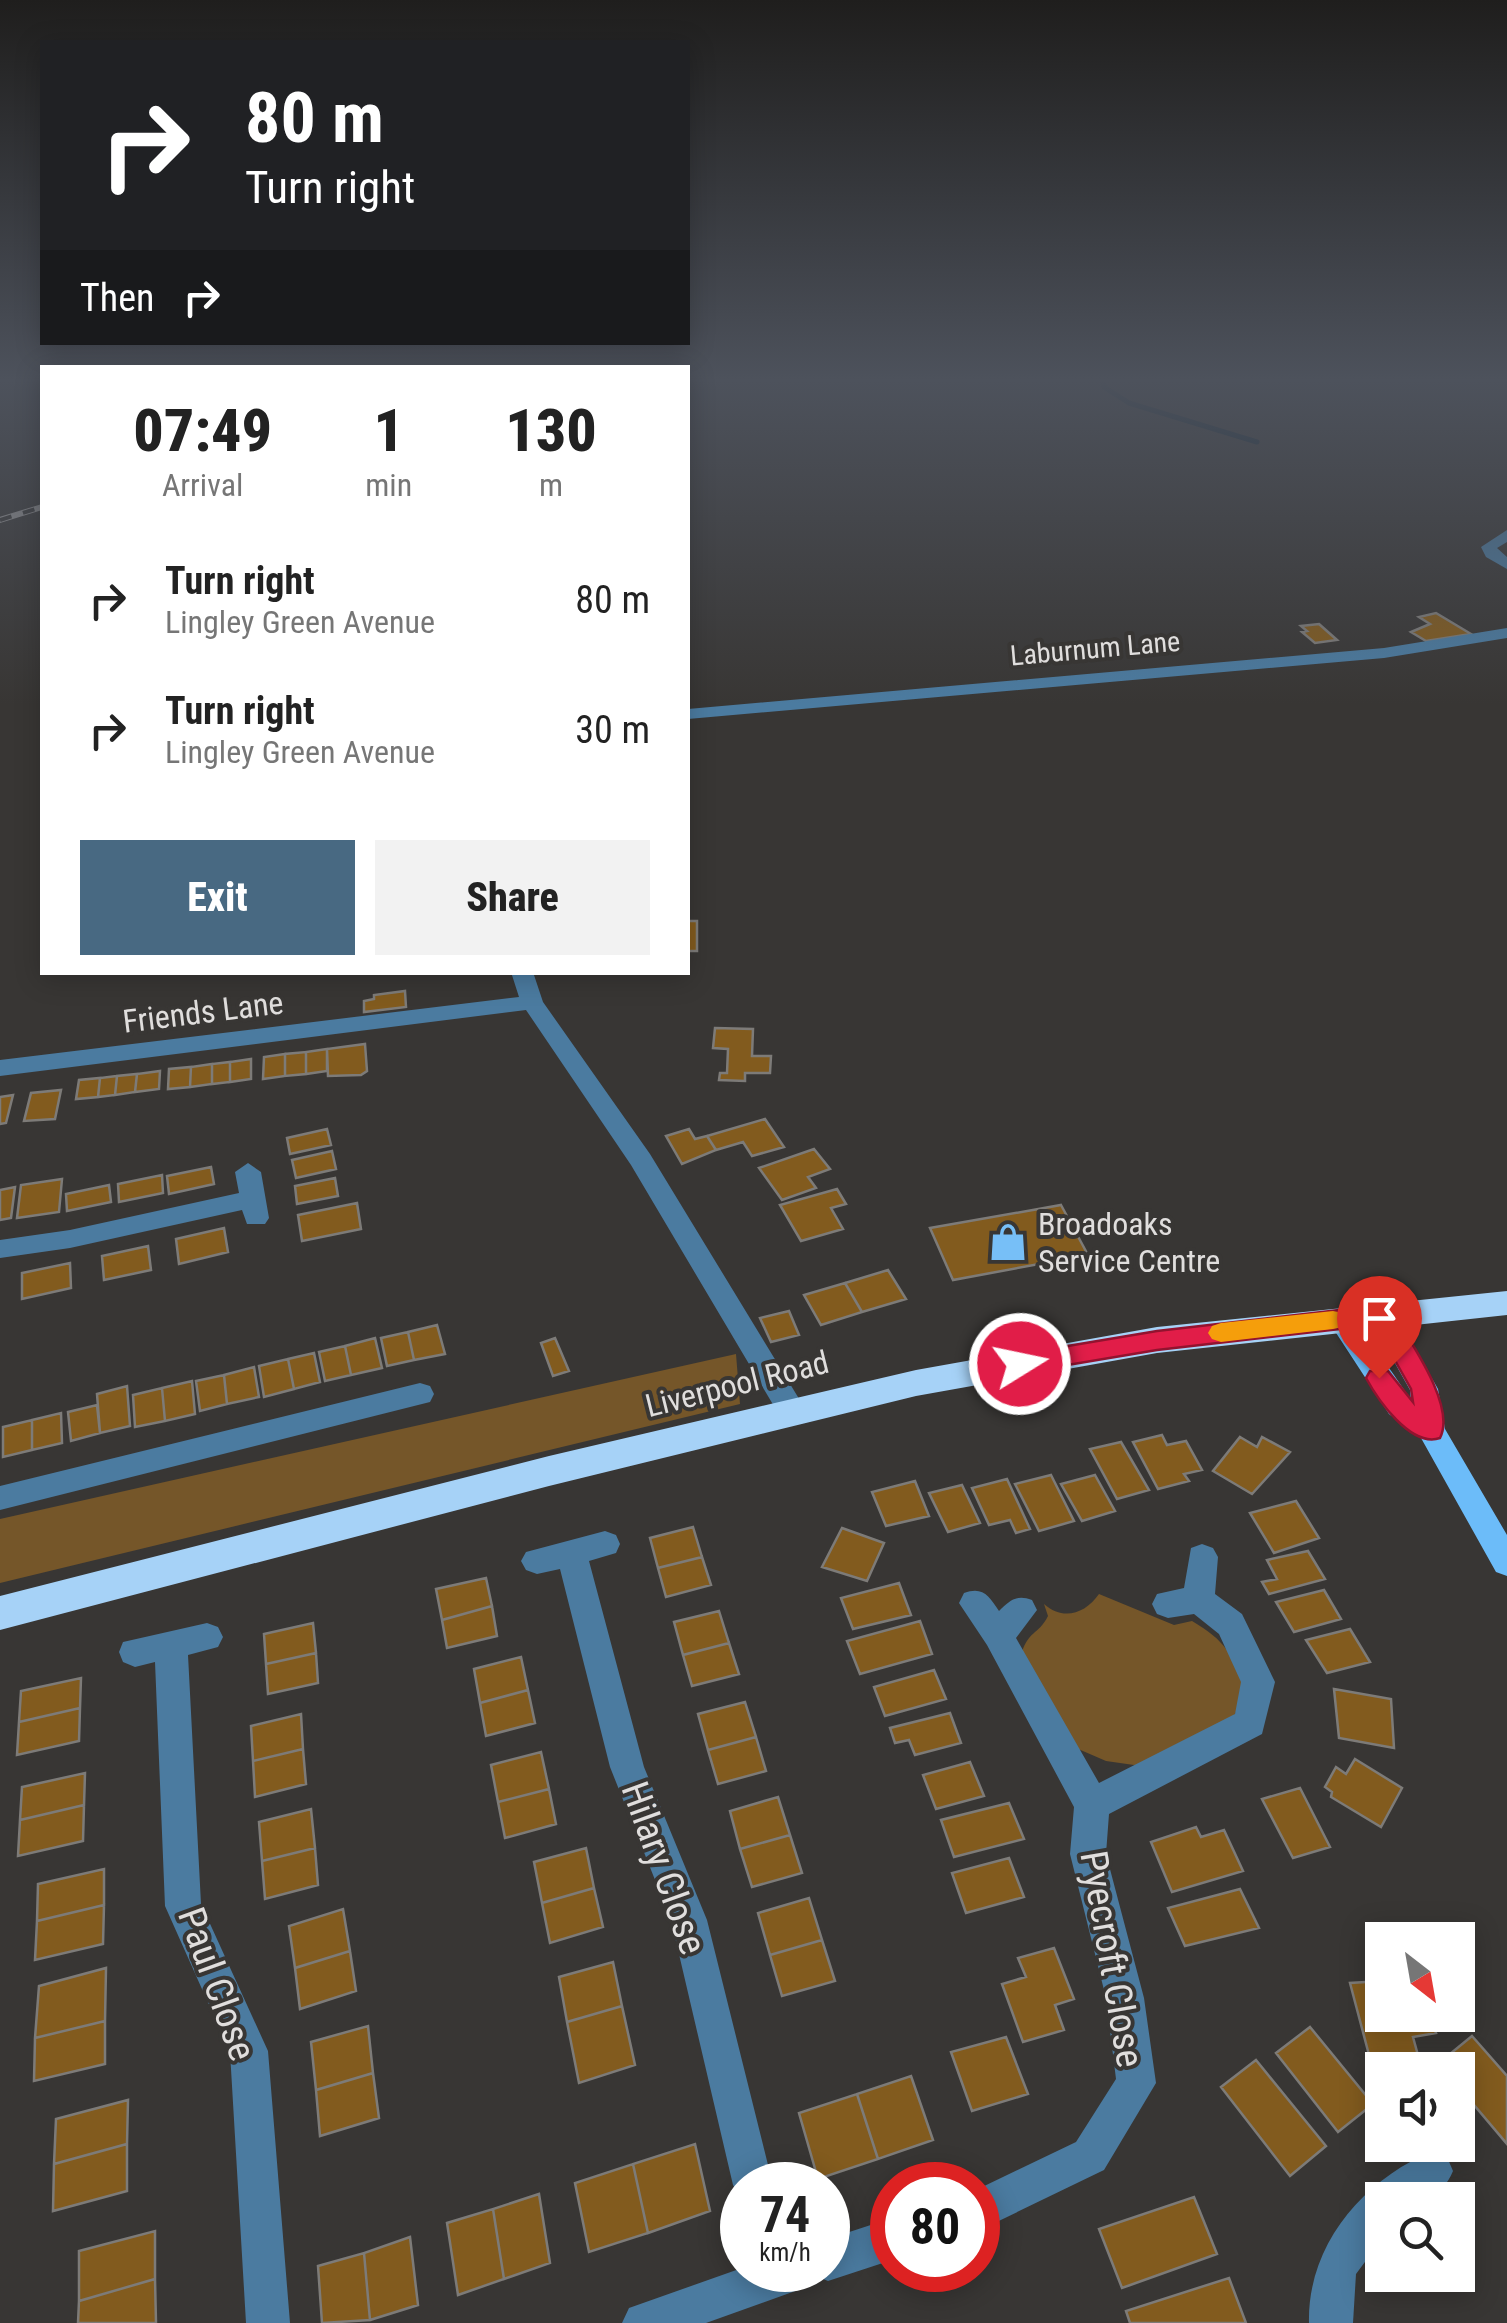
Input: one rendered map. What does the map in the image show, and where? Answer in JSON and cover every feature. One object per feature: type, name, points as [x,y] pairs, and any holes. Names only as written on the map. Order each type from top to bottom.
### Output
[{"type":"highway","name":"Liverpool Road","points":[[0,1613],[791,1410],[950,1376],[1157,1340],[1507,1302]]},
{"type":"main road","points":[[1382,1315],[1424,1389],[1431,1430],[1507,1563]]},
{"type":"main road","points":[[1341,1319],[1400,1406],[1431,1430]]},
{"type":"street","points":[[1507,535],[1489,547],[1492,554],[1507,564]]},
{"type":"street","name":"Laburnum Lane","points":[[690,714],[1384,653],[1507,634]]},
{"type":"street","points":[[523,975],[532,1002],[641,1160],[791,1410]]},
{"type":"street","name":"Friends Lane","points":[[0,1068],[532,1002]]},
{"type":"street","points":[[0,1249],[254,1208],[248,1172]]},
{"type":"street","points":[[0,1498],[420,1394]]},
{"type":"street","name":"Hilary Close","points":[[571,1552],[627,1766],[689,1920],[748,2162]]},
{"type":"street","name":"Pyecroft Close","points":[[1092,1805],[1250,1723],[1258,1682],[1231,1624],[1184,1602],[1202,1557]]},
{"type":"street","name":"Pyecroft Close","points":[[974,1603],[1009,1622],[1023,1686],[1092,1805],[1088,1854],[1126,1998],[1136,2083],[1090,2156],[1000,2199]]},
{"type":"street","name":"Paul Close","points":[[171,1645],[183,1906],[249,2051],[268,2323]]},
{"type":"street","points":[[1417,2182],[1433,2171]]},
{"type":"street","points":[[1331,2323],[1329,2305],[1339,2257],[1365,2227]]},
{"type":"street","points":[[644,2323],[728,2292]]},
{"type":"shaded area","points":[[736,1354],[740,1404],[0,1583],[0,1519]]},
{"type":"shaded area","points":[[1099,1594],[1174,1625],[1192,1621],[1213,1635],[1232,1658],[1246,1690],[1234,1716],[1148,1767],[1106,1761],[1069,1745],[1020,1658],[1026,1642],[1048,1616],[1044,1604],[1059,1612],[1073,1613]]},
{"type":"building","points":[[1436,613],[1471,634],[1426,641],[1411,632],[1430,624],[1419,617]]},
{"type":"building","points":[[1319,624],[1337,640],[1315,643],[1302,632],[1307,631],[1301,626]]},
{"type":"building","points":[[690,921],[697,921],[697,951],[690,951]]},
{"type":"building","points":[[405,991],[406,1007],[364,1012],[364,1001],[374,999],[374,995]]},
{"type":"building","points":[[715,1028],[753,1029],[752,1056],[771,1056],[770,1073],[745,1073],[745,1081],[719,1080],[720,1073],[727,1073],[728,1049],[713,1048]]},
{"type":"building","points":[[365,1044],[367,1071],[361,1075],[328,1076],[327,1049]]},
{"type":"building","points":[[327,1049],[327,1071],[306,1074],[306,1052]]},
{"type":"building","points":[[306,1052],[306,1074],[285,1076],[285,1054]]},
{"type":"building","points":[[285,1054],[285,1076],[263,1079],[264,1057]]},
{"type":"building","points":[[251,1059],[251,1079],[230,1082],[230,1062]]},
{"type":"building","points":[[230,1062],[230,1082],[212,1084],[212,1064]]},
{"type":"building","points":[[212,1064],[212,1084],[190,1087],[191,1067]]},
{"type":"building","points":[[191,1067],[190,1087],[168,1089],[169,1069]]},
{"type":"building","points":[[160,1071],[159,1089],[135,1092],[137,1074]]},
{"type":"building","points":[[137,1074],[135,1092],[115,1095],[117,1076]]},
{"type":"building","points":[[117,1076],[115,1095],[98,1097],[100,1078]]},
{"type":"building","points":[[100,1078],[98,1097],[76,1099],[79,1080]]},
{"type":"building","points":[[61,1090],[55,1119],[24,1121],[31,1093]]},
{"type":"building","points":[[13,1095],[6,1123],[0,1124],[0,1097]]},
{"type":"building","points":[[765,1119],[784,1147],[752,1156],[743,1142],[716,1150],[707,1136]]},
{"type":"building","points":[[327,1129],[331,1145],[290,1154],[287,1138]]},
{"type":"building","points":[[689,1129],[695,1139],[707,1136],[716,1150],[682,1164],[666,1136]]},
{"type":"building","points":[[814,1149],[830,1169],[808,1177],[816,1188],[782,1200],[759,1168]]},
{"type":"building","points":[[332,1151],[336,1169],[296,1178],[292,1160]]},
{"type":"building","points":[[211,1167],[214,1184],[169,1194],[167,1176]]},
{"type":"building","points":[[162,1175],[163,1193],[119,1202],[118,1184]]},
{"type":"building","points":[[335,1178],[338,1196],[297,1204],[295,1186]]},
{"type":"building","points":[[62,1179],[59,1212],[17,1218],[21,1185]]},
{"type":"building","points":[[109,1185],[111,1202],[67,1211],[66,1194]]},
{"type":"building","points":[[15,1187],[11,1218],[0,1220],[0,1190]]},
{"type":"building","points":[[837,1189],[846,1204],[831,1208],[843,1229],[801,1241],[780,1205]]},
{"type":"building","points":[[357,1203],[361,1229],[302,1241],[298,1215]]},
{"type":"building","name":"Broadoaks Service Centre","points":[[1061,1205],[1088,1255],[953,1280],[930,1228]]},
{"type":"building","points":[[224,1228],[228,1252],[179,1264],[176,1239]]},
{"type":"building","points":[[148,1246],[151,1270],[104,1280],[102,1256]]},
{"type":"building","points":[[70,1263],[71,1288],[22,1299],[22,1273]]},
{"type":"building","points":[[888,1270],[906,1299],[862,1312],[845,1283]]},
{"type":"building","points":[[845,1283],[862,1312],[821,1325],[804,1295]]},
{"type":"building","points":[[789,1311],[799,1335],[771,1342],[760,1318]]},
{"type":"building","points":[[437,1325],[445,1354],[414,1360],[408,1332]]},
{"type":"building","points":[[408,1332],[414,1360],[387,1366],[381,1338]]},
{"type":"building","points":[[375,1338],[382,1368],[351,1375],[345,1346]]},
{"type":"building","points":[[555,1338],[569,1371],[553,1376],[541,1343]]},
{"type":"building","points":[[345,1346],[351,1375],[325,1381],[319,1352]]},
{"type":"building","points":[[314,1353],[320,1382],[294,1389],[288,1359]]},
{"type":"building","points":[[288,1359],[294,1389],[264,1397],[259,1366]]},
{"type":"building","points":[[254,1367],[259,1397],[227,1404],[224,1375]]},
{"type":"building","points":[[224,1375],[227,1404],[200,1411],[196,1381]]},
{"type":"building","points":[[192,1381],[195,1414],[165,1421],[162,1388]]},
{"type":"building","points":[[127,1386],[130,1426],[100,1433],[97,1394]]},
{"type":"building","points":[[162,1388],[165,1421],[135,1427],[133,1395]]},
{"type":"building","points":[[97,1405],[100,1433],[71,1441],[68,1412]]},
{"type":"building","points":[[61,1413],[62,1443],[32,1450],[32,1420]]},
{"type":"building","points":[[32,1420],[32,1450],[3,1457],[3,1427]]},
{"type":"building","points":[[1162,1435],[1167,1445],[1186,1441],[1202,1470],[1184,1474],[1189,1481],[1158,1489],[1133,1442]]},
{"type":"building","points":[[1240,1437],[1257,1447],[1262,1437],[1290,1452],[1252,1494],[1213,1471]]},
{"type":"building","points":[[1121,1442],[1149,1490],[1117,1499],[1090,1449]]},
{"type":"building","points":[[1051,1475],[1074,1521],[1039,1531],[1015,1484]]},
{"type":"building","points":[[1095,1475],[1115,1511],[1082,1521],[1061,1484]]},
{"type":"building","points":[[1007,1479],[1030,1529],[1016,1533],[1010,1520],[989,1525],[972,1488]]},
{"type":"building","points":[[915,1481],[929,1516],[886,1526],[872,1492]]},
{"type":"building","points":[[962,1485],[980,1523],[948,1532],[929,1493]]},
{"type":"building","points":[[1296,1501],[1319,1538],[1274,1553],[1250,1513]]},
{"type":"building","points":[[693,1527],[702,1557],[658,1568],[650,1538]]},
{"type":"building","points":[[842,1528],[884,1543],[867,1581],[822,1567]]},
{"type":"building","points":[[1308,1551],[1325,1579],[1269,1594],[1262,1582],[1277,1579],[1267,1560]]},
{"type":"building","points":[[702,1557],[711,1585],[666,1597],[658,1568]]},
{"type":"building","points":[[486,1578],[492,1606],[442,1620],[436,1589]]},
{"type":"building","points":[[899,1583],[911,1615],[853,1629],[841,1598]]},
{"type":"building","points":[[1324,1590],[1341,1619],[1294,1632],[1276,1602]]},
{"type":"building","points":[[492,1606],[497,1636],[447,1648],[442,1620]]},
{"type":"building","points":[[719,1611],[729,1643],[683,1655],[674,1622]]},
{"type":"building","points":[[920,1621],[932,1654],[860,1674],[847,1641]]},
{"type":"building","points":[[313,1623],[316,1653],[266,1664],[264,1634]]},
{"type":"building","points":[[1350,1629],[1370,1662],[1327,1673],[1306,1640]]},
{"type":"building","points":[[729,1643],[739,1674],[692,1686],[683,1655]]},
{"type":"building","points":[[316,1653],[318,1683],[268,1694],[266,1664]]},
{"type":"building","points":[[521,1657],[528,1690],[480,1703],[474,1669]]},
{"type":"building","points":[[934,1670],[946,1699],[885,1716],[874,1687]]},
{"type":"building","points":[[81,1678],[80,1708],[19,1722],[21,1691]]},
{"type":"building","points":[[1334,1689],[1391,1699],[1394,1748],[1339,1738]]},
{"type":"building","points":[[528,1690],[535,1723],[486,1736],[480,1703]]},
{"type":"building","points":[[745,1702],[756,1737],[708,1750],[698,1714]]},
{"type":"building","points":[[80,1708],[79,1741],[17,1755],[19,1722]]},
{"type":"building","points":[[950,1713],[961,1743],[915,1755],[909,1740],[895,1743],[890,1728]]},
{"type":"building","points":[[301,1714],[303,1749],[253,1761],[251,1726]]},
{"type":"building","points":[[756,1737],[766,1771],[718,1784],[708,1750]]},
{"type":"building","points":[[303,1749],[306,1784],[255,1797],[253,1761]]},
{"type":"building","points":[[541,1752],[549,1789],[498,1802],[491,1765]]},
{"type":"building","points":[[1355,1759],[1402,1788],[1381,1827],[1331,1797],[1332,1792],[1325,1787],[1336,1767],[1346,1774]]},
{"type":"building","points":[[970,1762],[984,1796],[936,1809],[923,1775]]},
{"type":"building","points":[[85,1773],[84,1805],[20,1820],[22,1787]]},
{"type":"building","points":[[1300,1788],[1330,1847],[1293,1858],[1262,1799]]},
{"type":"building","points":[[549,1789],[556,1824],[505,1838],[498,1802]]},
{"type":"building","points":[[778,1797],[790,1835],[740,1849],[730,1811]]},
{"type":"building","points":[[1009,1803],[1024,1839],[954,1857],[941,1820]]},
{"type":"building","points":[[84,1805],[83,1841],[18,1856],[20,1820]]},
{"type":"building","points":[[311,1809],[315,1848],[262,1861],[259,1822]]},
{"type":"building","points":[[1196,1827],[1201,1837],[1224,1830],[1243,1871],[1172,1892],[1151,1842]]},
{"type":"building","points":[[790,1835],[802,1873],[752,1887],[740,1849]]},
{"type":"building","points":[[315,1848],[318,1885],[265,1899],[262,1861]]},
{"type":"building","points":[[586,1848],[594,1888],[542,1903],[534,1862]]},
{"type":"building","points":[[1009,1858],[1024,1897],[966,1913],[952,1873]]},
{"type":"building","points":[[104,1869],[104,1905],[37,1921],[38,1884]]},
{"type":"building","points":[[594,1888],[603,1927],[550,1943],[542,1903]]},
{"type":"building","points":[[1240,1889],[1259,1928],[1185,1946],[1168,1908]]},
{"type":"building","points":[[809,1898],[822,1940],[770,1955],[758,1913]]},
{"type":"building","points":[[104,1905],[103,1944],[35,1960],[37,1921]]},
{"type":"building","points":[[343,1909],[350,1951],[295,1968],[289,1926]]},
{"type":"building","points":[[822,1940],[835,1981],[782,1996],[770,1955]]},
{"type":"building","points":[[1054,1948],[1074,1999],[1055,2005],[1064,2030],[1023,2042],[1002,1984],[1026,1977],[1018,1958]]},
{"type":"building","points":[[350,1951],[356,1991],[300,2009],[295,1968]]},
{"type":"building","points":[[613,1962],[622,2006],[567,2022],[559,1977]]},
{"type":"building","points":[[106,1968],[105,2021],[35,2038],[39,1986]]},
{"type":"building","points":[[1365,1982],[1365,2032],[1436,2033],[1413,2037],[1417,2052],[1368,2052],[1350,1983]]},
{"type":"building","points":[[622,2006],[635,2065],[579,2083],[567,2022]]},
{"type":"building","points":[[105,2021],[105,2064],[34,2081],[35,2038]]},
{"type":"building","points":[[368,2026],[373,2073],[316,2090],[311,2042]]},
{"type":"building","points":[[1310,2027],[1365,2094],[1365,2110],[1338,2132],[1276,2053]]},
{"type":"building","points":[[1472,2036],[1507,2076],[1507,2144],[1475,2106],[1475,2052],[1452,2052]]},
{"type":"building","points":[[1006,2037],[1028,2094],[972,2111],[951,2052]]},
{"type":"building","points":[[1256,2060],[1326,2146],[1290,2176],[1221,2087]]},
{"type":"building","points":[[373,2073],[379,2118],[320,2136],[316,2090]]},
{"type":"building","points":[[911,2076],[933,2140],[878,2159],[857,2094]]},
{"type":"building","points":[[857,2094],[878,2159],[850,2168],[850,2162],[813,2162],[799,2113]]},
{"type":"building","points":[[128,2100],[127,2144],[54,2164],[56,2119]]},
{"type":"building","points":[[127,2144],[127,2191],[53,2211],[54,2164]]},
{"type":"building","points":[[695,2144],[710,2211],[648,2233],[633,2164]]},
{"type":"building","points":[[633,2164],[648,2233],[589,2252],[575,2183]]},
{"type":"building","points":[[539,2194],[550,2263],[504,2279],[493,2209]]},
{"type":"building","points":[[1194,2197],[1217,2254],[1122,2288],[1099,2229]]},
{"type":"building","points":[[493,2209],[504,2279],[458,2295],[447,2223]]},
{"type":"building","points":[[155,2231],[155,2279],[79,2301],[79,2251]]},
{"type":"building","points":[[410,2237],[418,2305],[370,2320],[364,2253]]},
{"type":"building","points":[[364,2253],[370,2320],[322,2323],[318,2266]]},
{"type":"building","points":[[1229,2278],[1246,2323],[1130,2323],[1126,2311]]},
{"type":"building","points":[[155,2279],[156,2323],[78,2323],[79,2301]]},
{"type":"railway","points":[[0,520],[40,508]]},
{"type":"slow traffic","points":[[1221,1333],[1333,1320]]},
{"type":"place","name":"Broadoaks Service Centre","points":[[1008,1242]]},
{"type":"route","points":[[1020,1364],[1157,1340],[1382,1315],[1424,1389],[1431,1430],[1400,1406],[1379,1378]]}]
